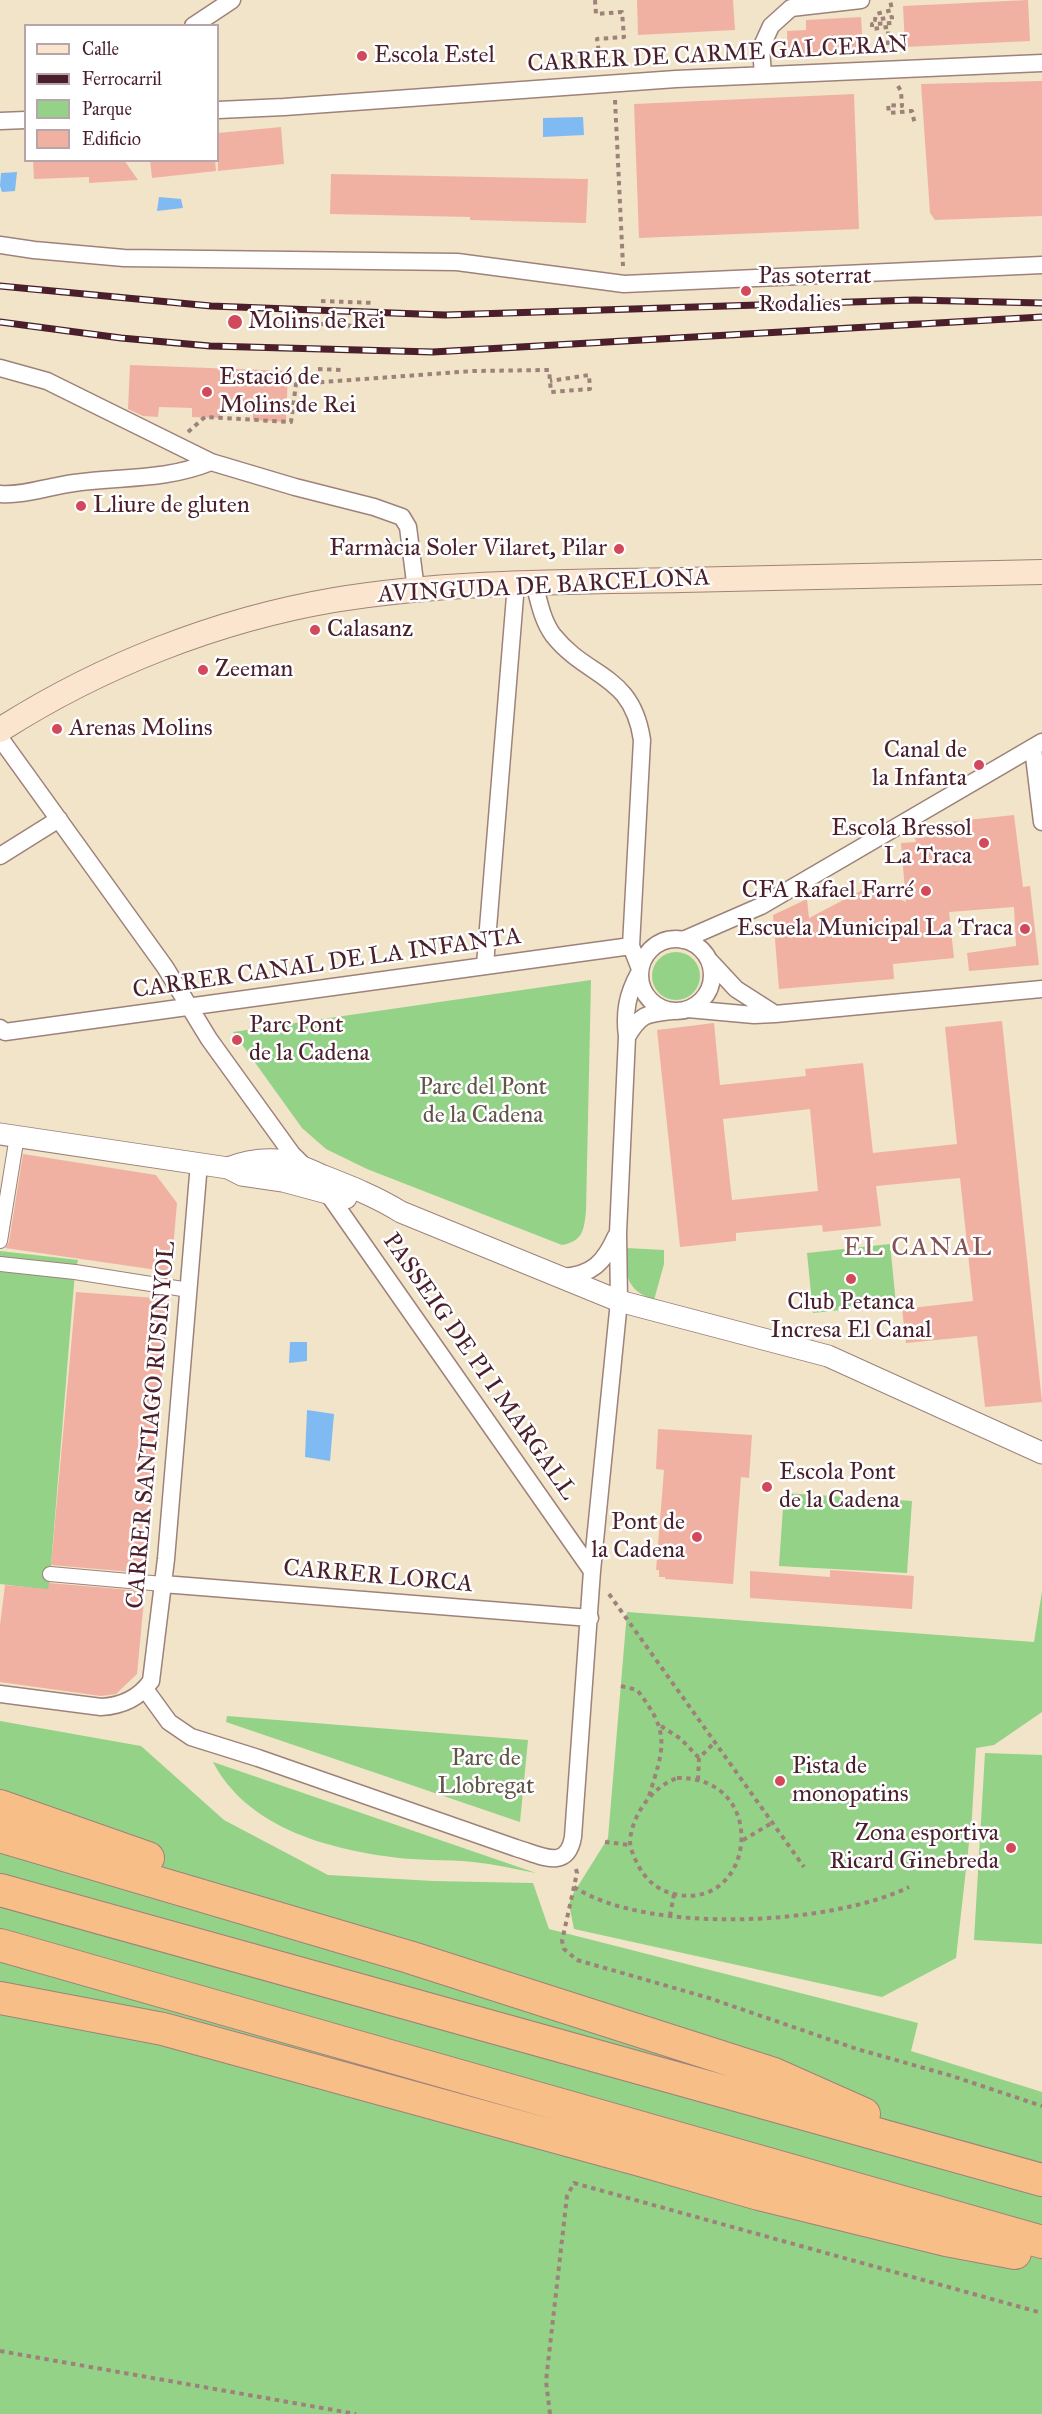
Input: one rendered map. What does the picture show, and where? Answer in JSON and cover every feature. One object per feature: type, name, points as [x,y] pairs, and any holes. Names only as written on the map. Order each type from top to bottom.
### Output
[{"type":"highway","points":[[0,1806],[283,1904],[410,1957]]},
{"type":"highway","points":[[0,1836],[410,1957],[774,2074],[949,2154]]},
{"type":"highway","points":[[0,1890],[1042,2180]]},
{"type":"highway","points":[[2,1946],[1042,2241]]},
{"type":"highway","points":[[0,1998],[163,2030],[759,2194],[946,2240],[1042,2259]]},
{"type":"main road","name":"AVINGUDA DE BARCELONA","points":[[0,730],[87,681],[142,657],[244,621],[307,606],[416,590],[525,584],[1042,572]]},
{"type":"street","points":[[196,24],[232,0]]},
{"type":"street","points":[[763,75],[761,48],[771,26],[791,8],[861,0]]},
{"type":"street","name":"CARRER DE CARME GALCERAN","points":[[219,110],[614,83],[889,68],[1042,63]]},
{"type":"street","points":[[0,121],[24,120]]},
{"type":"street","points":[[0,245],[124,258],[457,262],[624,284],[1042,265]]},
{"type":"street","points":[[0,368],[48,381],[212,462],[295,487],[374,507],[402,518],[408,527],[416,590]]},
{"type":"street","points":[[0,494],[76,483],[154,477],[190,470],[212,462]]},
{"type":"street","points":[[525,584],[544,621],[561,644],[618,687],[632,704],[639,720],[642,740],[631,946],[639,971],[641,987],[648,998],[661,1007],[754,1015],[1042,989]]},
{"type":"street","points":[[485,965],[525,584]]},
{"type":"street","points":[[0,738],[165,967],[209,1039],[297,1162]]},
{"type":"street","points":[[683,940],[761,906],[1038,745],[1042,822]]},
{"type":"street","points":[[0,856],[59,819]]},
{"type":"street","points":[[0,1694],[101,1707],[123,1703],[145,1689],[169,1722],[191,1737],[279,1765],[516,1848],[552,1859],[564,1857],[569,1852],[573,1837],[592,1571],[619,1301],[607,1281],[618,1233],[627,1036],[626,1007],[630,988],[646,955],[653,947],[672,939],[683,940],[702,950],[736,989],[775,1014]]},
{"type":"street","name":"CARRER CANAL DE LA INFANTA","points":[[3,1030],[190,1008],[631,946]]},
{"type":"street","points":[[627,1036],[634,1024],[647,1014],[682,1010],[698,1003],[711,984],[712,972],[709,960]]},
{"type":"street","points":[[0,1241],[9,1135],[228,1168],[242,1175],[326,1191],[368,1206],[401,1212]]},
{"type":"street","points":[[228,1168],[255,1161],[297,1162],[375,1196],[401,1212],[619,1301],[828,1356],[1042,1453]]},
{"type":"street","points":[[252,1176],[269,1169],[285,1172],[297,1162]]},
{"type":"street","name":"CARRER SANTIAGO RUSINYOL","points":[[145,1689],[154,1672],[199,1163]]},
{"type":"street","name":"PASSEIG DE PI I MARGALL","points":[[326,1191],[592,1571]]},
{"type":"street","points":[[561,1277],[583,1275],[593,1269],[610,1250],[618,1233]]},
{"type":"street","points":[[0,1264],[75,1272],[189,1290]]},
{"type":"street","points":[[50,1574],[163,1584]]},
{"type":"street","name":"CARRER LORCA","points":[[163,1584],[590,1618]]},
{"type":"path","points":[[595,0],[596,14],[622,12],[624,37],[597,39],[600,60],[614,83],[623,273]]},
{"type":"path","points":[[890,0],[892,10],[876,14],[875,20],[892,17],[892,23],[872,24],[872,29],[888,27],[889,68],[901,92],[902,106],[888,105],[889,113],[912,111],[915,125]]},
{"type":"path","points":[[321,301],[375,303]]},
{"type":"path","points":[[320,324],[375,327]]},
{"type":"path","points":[[318,369],[342,370]]},
{"type":"path","points":[[205,417],[291,422],[296,384],[473,371],[549,370],[550,381],[551,392],[591,389],[589,375],[550,381]]},
{"type":"path","points":[[592,1571],[804,1867]]},
{"type":"path","points":[[621,1686],[638,1690],[660,1725],[681,1739],[699,1758]]},
{"type":"path","points":[[648,1800],[661,1746],[660,1725]]},
{"type":"path","points":[[698,1780],[699,1758],[714,1743]]},
{"type":"path","points":[[677,1778],[698,1780],[717,1788],[729,1799],[736,1812],[743,1840],[734,1869],[710,1893],[687,1896],[667,1893],[648,1880],[641,1872],[630,1845],[638,1816],[648,1800],[658,1788],[677,1778]]},
{"type":"path","points":[[743,1840],[772,1824]]},
{"type":"path","points":[[605,1842],[630,1845]]},
{"type":"path","points":[[909,1887],[876,1900],[807,1915],[726,1919],[670,1916],[612,1903],[585,1894],[574,1887],[562,1941],[564,1949],[583,1962],[709,1998],[857,2049],[952,2076],[1042,2106]]},
{"type":"path","points":[[670,1916],[674,1894]]},
{"type":"path","points":[[550,2414],[546,2381],[567,2196],[574,2183],[1042,2313]]},
{"type":"path","points":[[0,2351],[356,2414]]},
{"type":"green space","points":[[671,952],[681,952],[696,962],[700,976],[699,985],[690,996],[681,1000],[671,1000],[656,990],[652,981],[652,971],[662,956]]},
{"type":"green space","name":"Parc del Pont de la Cadena","points":[[591,980],[586,1211],[581,1234],[574,1241],[562,1245],[367,1169],[326,1149],[302,1128],[233,1032]]},
{"type":"green space","name":"Club Petanca Incresa El Canal","points":[[890,1244],[896,1304],[813,1313],[807,1253]]},
{"type":"green space","points":[[626,1248],[664,1250],[664,1264],[654,1300],[644,1296],[632,1286],[627,1274]]},
{"type":"green space","points":[[0,1251],[78,1260],[75,1272],[49,1590],[0,1584]]},
{"type":"green space","points":[[784,1493],[912,1501],[907,1573],[779,1566]]},
{"type":"green space","points":[[1042,1591],[1042,1712],[994,1745],[976,1748],[972,1816],[956,1958],[882,1997],[574,1929],[569,1904],[608,1838],[627,1612],[1034,1642]]},
{"type":"green space","name":"Parc de Llobregat","points":[[227,1716],[528,1740],[520,1822],[226,1722]]},
{"type":"green space","points":[[0,1721],[141,1746],[224,1820],[328,1875],[433,1881],[533,1883],[549,1929],[918,2023],[911,2051],[1042,2092],[1042,2414],[0,2414]]},
{"type":"green space","name":"Zona esportiva Ricard Ginebreda","points":[[985,1753],[1042,1755],[1042,1944],[974,1940]]},
{"type":"green space","points":[[213,1762],[536,1873],[473,1862],[391,1857],[340,1848],[315,1840],[267,1818],[246,1803],[228,1784]]},
{"type":"water","points":[[583,117],[584,135],[543,137],[543,118]]},
{"type":"water","points":[[17,172],[15,191],[2,192],[1,173]]},
{"type":"water","points":[[159,197],[181,199],[183,208],[157,211]]},
{"type":"water","points":[[290,1342],[307,1342],[307,1361],[289,1363]]},
{"type":"water","points":[[307,1410],[334,1414],[330,1461],[305,1457]]},
{"type":"building","points":[[637,0],[733,0],[735,30],[638,35]]},
{"type":"building","points":[[1028,0],[1030,41],[905,47],[903,6]]},
{"type":"building","points":[[861,17],[863,50],[788,54],[787,31],[806,30],[806,20]]},
{"type":"building","points":[[1042,81],[1042,216],[935,220],[930,213],[921,84]]},
{"type":"building","points":[[854,94],[859,229],[639,238],[634,104]]},
{"type":"building","points":[[281,127],[284,164],[218,171],[219,133]]},
{"type":"building","points":[[33,162],[125,162],[138,180],[89,183],[89,177],[34,179]]},
{"type":"building","points":[[150,162],[215,162],[216,171],[152,178]]},
{"type":"building","points":[[331,174],[588,179],[586,223],[470,220],[470,217],[330,214]]},
{"type":"building","name":"Estació de Molins de Rei","points":[[130,365],[288,371],[286,422],[253,420],[253,408],[221,407],[220,418],[192,417],[192,408],[159,407],[158,417],[143,416],[128,409]]},
{"type":"building","points":[[1014,815],[1023,887],[1030,886],[1039,965],[969,971],[967,953],[1016,946],[1014,907],[949,912],[954,958],[893,964],[894,979],[779,989],[773,915],[807,899],[809,918],[872,885],[906,902],[901,843],[916,842],[915,838],[950,835],[948,822]]},
{"type":"building","points":[[1002,1021],[1042,1402],[985,1407],[977,1336],[906,1343],[902,1309],[973,1301],[960,1178],[876,1186],[881,1226],[823,1232],[822,1225],[736,1233],[736,1241],[680,1247],[657,1030],[714,1023],[720,1085],[806,1076],[805,1069],[863,1063],[873,1153],[957,1144],[945,1027]],"holes":[[[810,1109],[818,1191],[732,1200],[723,1119]]]},
{"type":"building","points":[[23,1154],[156,1175],[177,1203],[171,1272],[5,1248],[9,1242]]},
{"type":"building","points":[[76,1292],[169,1299],[144,1573],[51,1565]]},
{"type":"building","name":"Pont de la Cadena","points":[[658,1429],[752,1435],[749,1478],[741,1477],[733,1584],[659,1577],[659,1570],[656,1570],[664,1470],[656,1469]]},
{"type":"building","points":[[830,1570],[914,1576],[912,1609],[750,1598],[750,1571],[830,1577]]},
{"type":"building","points":[[49,1583],[143,1591],[137,1674],[116,1694],[101,1696],[0,1682],[0,1625],[5,1585],[48,1589]]},
{"type":"railway","points":[[0,286],[211,306],[445,315],[914,300],[1042,303]]},
{"type":"railway","points":[[0,322],[121,338],[210,346],[433,352],[1042,317]]},
{"type":"place","name":"Escola Estel","points":[[362,56]]},
{"type":"place","name":"Pas soterrat Rodalies","points":[[746,291]]},
{"type":"place","name":"Molins de Rei","points":[[235,322]]},
{"type":"place","name":"Estació de Molins de Rei","points":[[207,392]]},
{"type":"place","name":"Lliure de gluten","points":[[81,506]]},
{"type":"place","name":"Farmàcia Soler Vilaret, Pilar","points":[[619,549]]},
{"type":"place","name":"Calasanz","points":[[315,630]]},
{"type":"place","name":"Zeeman","points":[[203,670]]},
{"type":"place","name":"Arenas Molins","points":[[57,729]]},
{"type":"place","name":"Canal de la Infanta","points":[[979,765]]},
{"type":"place","name":"Escola Bressol La Traca","points":[[984,843]]},
{"type":"place","name":"CFA Rafael Farré","points":[[926,891]]},
{"type":"place","name":"Escuela Municipal La Traca","points":[[1025,929]]},
{"type":"place","name":"Parc Pont de la Cadena","points":[[237,1040]]},
{"type":"place","name":"Club Petanca Incresa El Canal","points":[[851,1279]]},
{"type":"place","name":"Escola Pont de la Cadena","points":[[767,1487]]},
{"type":"place","name":"Pont de la Cadena","points":[[697,1537]]},
{"type":"place","name":"Pista de monopatins","points":[[780,1781]]},
{"type":"place","name":"Zona esportiva Ricard Ginebreda","points":[[1011,1848]]},
{"type":"district","name":"EL CANAL","points":[[918,1249]]}]
